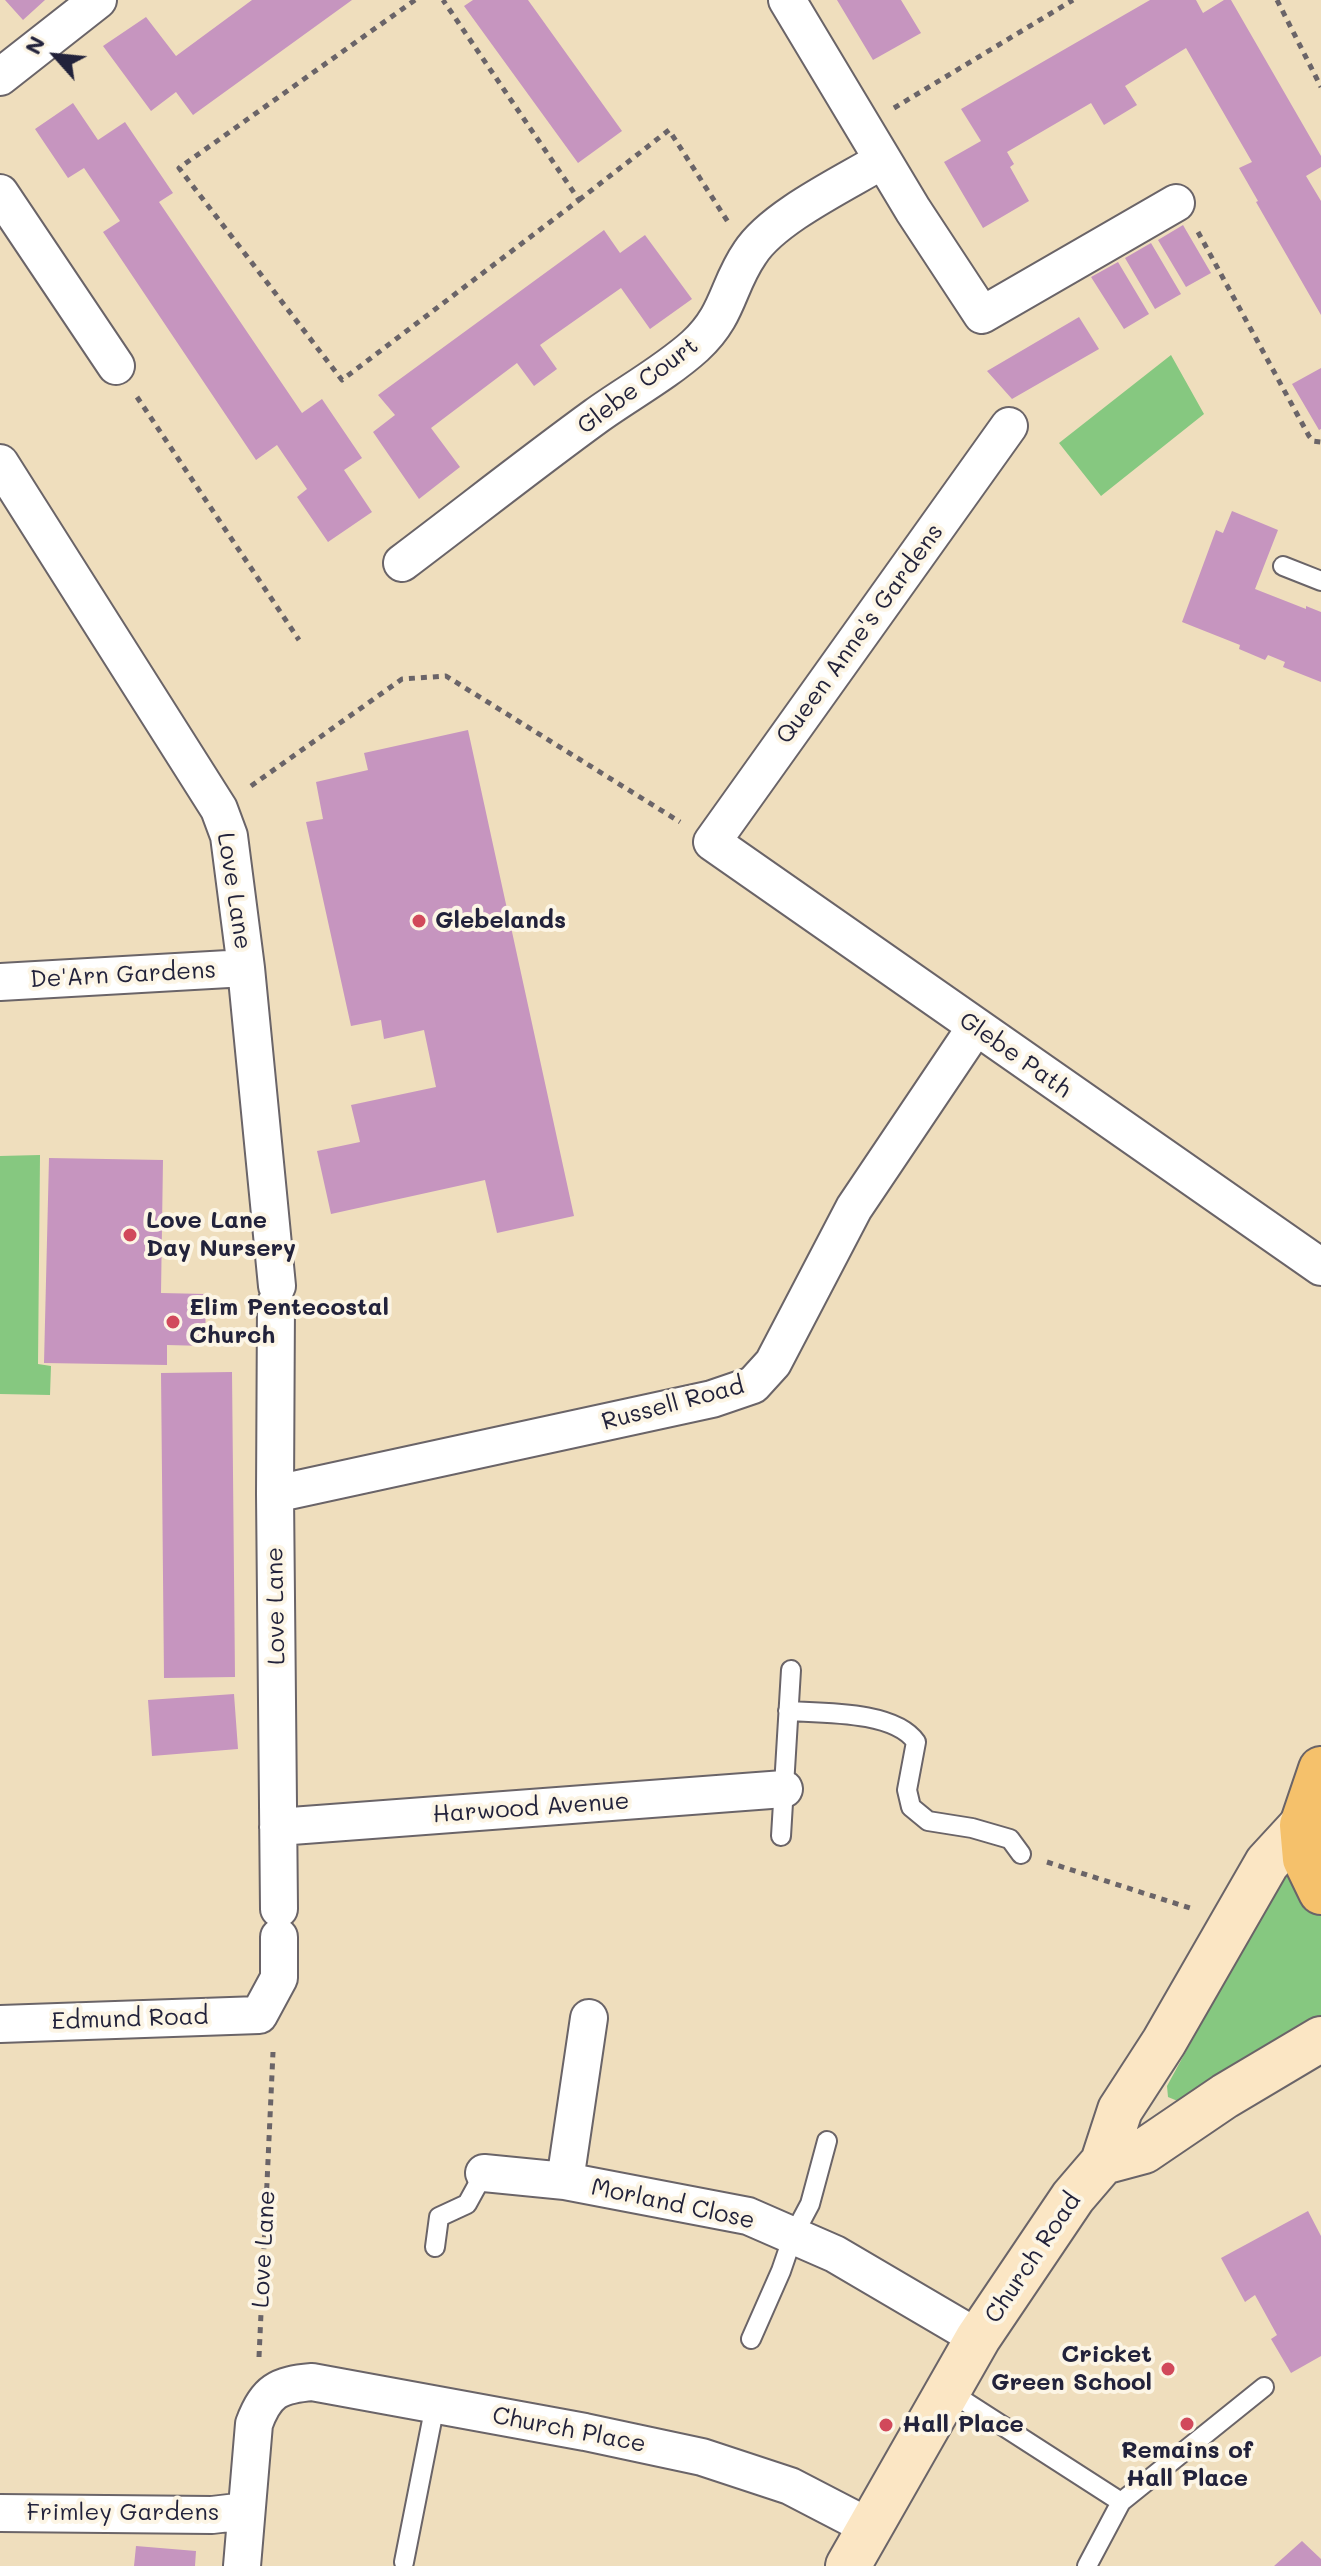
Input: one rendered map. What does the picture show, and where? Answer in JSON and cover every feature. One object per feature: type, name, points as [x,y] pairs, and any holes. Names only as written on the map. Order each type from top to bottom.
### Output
[{"type":"main road","points":[[1321,1769],[1302,1825],[1305,1859],[1321,1892]]},
{"type":"street","points":[[0,77],[98,0]]},
{"type":"street","points":[[787,0],[883,160],[982,315],[1176,203]]},
{"type":"street","name":"Glebe Court","points":[[402,563],[594,417],[693,348],[722,313],[748,255],[764,234],[883,160]]},
{"type":"street","points":[[0,193],[116,366]]},
{"type":"street","name":"Queen Anne's Gardens","points":[[712,842],[1009,426]]},
{"type":"street","name":"Love Lane","points":[[0,463],[219,809],[229,836],[246,968],[276,1294],[279,1978],[259,2015]]},
{"type":"street","name":"Glebe Path","points":[[712,842],[1321,1267]]},
{"type":"street","name":"De'Arn Gardens","points":[[0,982],[246,968]]},
{"type":"street","name":"Russell Road","points":[[275,1494],[712,1399],[753,1385],[773,1363],[854,1208],[975,1028]]},
{"type":"street","name":"Harwood Avenue","points":[[278,1827],[784,1789]]},
{"type":"street","name":"Church Road","points":[[848,2566],[978,2338],[1073,2197],[1103,2162],[1120,2110],[1164,2042],[1267,1863],[1302,1825]]},
{"type":"street","name":"Edmund Road","points":[[0,2024],[259,2015]]},
{"type":"street","points":[[565,2181],[589,2018]]},
{"type":"street","points":[[1103,2162],[1144,2151],[1225,2096],[1321,2039]]},
{"type":"street","name":"Morland Close","points":[[484,2173],[565,2181],[748,2216],[835,2254],[978,2338]]},
{"type":"street","name":"Church Place","points":[[263,2402],[274,2391],[290,2384],[312,2382],[585,2432],[702,2457],[790,2486],[869,2527]]},
{"type":"street","points":[[242,2566],[254,2424],[263,2402]]},
{"type":"street","name":"Frimley Gardens","points":[[0,2513],[212,2515],[246,2511]]},
{"type":"lane","points":[[1283,566],[1321,581]]},
{"type":"lane","points":[[781,1836],[791,1670]]},
{"type":"lane","points":[[788,1711],[837,1713],[892,1723],[910,1733],[916,1742],[907,1790],[911,1807],[928,1821],[972,1828],[1010,1839],[1021,1854]]},
{"type":"lane","points":[[751,2339],[793,2236],[810,2204],[827,2141]]},
{"type":"lane","points":[[435,2247],[439,2217],[467,2204],[484,2173]]},
{"type":"lane","points":[[1087,2566],[1121,2502],[1264,2387]]},
{"type":"lane","points":[[947,2390],[1121,2502]]},
{"type":"lane","points":[[404,2562],[435,2405]]},
{"type":"path","points":[[415,0],[179,168],[342,380],[669,130],[748,255]]},
{"type":"path","points":[[443,0],[579,200]]},
{"type":"path","points":[[863,127],[1073,0]]},
{"type":"path","points":[[1277,0],[1321,87]]},
{"type":"path","points":[[1176,203],[1190,217],[1309,436],[1313,441],[1321,442]]},
{"type":"path","points":[[116,366],[299,640]]},
{"type":"path","points":[[219,809],[402,679],[446,676],[712,842]]},
{"type":"path","points":[[1021,1854],[1232,1922]]},
{"type":"path","name":"Love Lane","points":[[259,2015],[273,2046],[258,2346],[263,2402]]},
{"type":"green space","points":[[1171,355],[1204,414],[1101,496],[1059,443]]},
{"type":"green space","points":[[40,1155],[38,1364],[51,1366],[50,1395],[0,1394],[0,1156]]},
{"type":"green space","points":[[1321,1832],[1321,2020],[1180,2102],[1168,2097],[1167,2086],[1285,1873]]},
{"type":"building","points":[[5,0],[45,0],[23,20]]},
{"type":"building","points":[[252,0],[352,0],[193,115],[176,92],[151,111],[103,46],[146,17],[176,56]]},
{"type":"building","points":[[473,0],[528,0],[622,131],[578,163],[464,6]]},
{"type":"building","points":[[837,0],[901,0],[921,33],[873,60]]},
{"type":"building","points":[[1150,0],[1196,0],[1203,13],[1224,0],[1231,0],[1321,156],[1321,167],[1306,176],[1321,201],[1321,315],[1239,168],[1252,162],[1186,48],[1125,86],[1137,105],[1104,125],[1091,103],[1007,152],[1014,164],[1010,167],[1029,201],[983,228],[944,162],[981,141],[961,109]]},
{"type":"building","points":[[73,103],[98,140],[125,122],[173,193],[159,202],[302,413],[322,399],[362,458],[344,470],[372,512],[328,542],[297,497],[307,489],[277,445],[256,460],[103,232],[120,221],[84,168],[68,178],[35,129]]},
{"type":"building","points":[[1183,225],[1211,273],[1186,287],[1158,240]]},
{"type":"building","points":[[604,230],[620,253],[645,235],[692,299],[650,329],[621,288],[540,345],[557,369],[534,386],[517,363],[431,428],[460,467],[419,499],[373,432],[395,415],[378,395]]},
{"type":"building","points":[[1151,243],[1181,294],[1155,309],[1125,258]]},
{"type":"building","points":[[1118,262],[1149,314],[1124,329],[1091,277]]},
{"type":"building","points":[[1079,317],[1099,349],[1012,399],[987,371]]},
{"type":"building","points":[[1321,368],[1321,429],[1319,430],[1292,384]]},
{"type":"building","points":[[1232,511],[1278,530],[1255,589],[1321,612],[1321,682],[1283,667],[1285,662],[1268,655],[1265,660],[1239,649],[1240,645],[1182,622],[1216,530],[1223,533]]},
{"type":"building","name":"Glebelands","points":[[468,730],[574,1216],[497,1233],[485,1180],[331,1214],[317,1151],[360,1142],[351,1105],[436,1087],[424,1030],[384,1039],[381,1020],[351,1026],[306,822],[323,819],[316,782],[368,770],[364,753]]},
{"type":"building","points":[[49,1158],[163,1160],[161,1293],[206,1294],[205,1346],[167,1345],[167,1365],[44,1363]]},
{"type":"building","points":[[232,1372],[235,1677],[164,1678],[161,1373]]},
{"type":"building","points":[[234,1694],[238,1749],[152,1756],[148,1700]]},
{"type":"building","points":[[1308,2211],[1321,2236],[1321,2356],[1291,2373],[1271,2339],[1277,2335],[1255,2295],[1245,2302],[1221,2258]]},
{"type":"building","points":[[1302,2541],[1321,2559],[1321,2566],[1274,2566]]},
{"type":"building","points":[[136,2546],[196,2551],[195,2566],[134,2566]]},
{"type":"place","name":"Glebelands","points":[[419,921]]},
{"type":"place","name":"Love Lane Day Nursery","points":[[130,1235]]},
{"type":"place","name":"Elim Pentecostal Church","points":[[173,1322]]},
{"type":"place","name":"Cricket Green School","points":[[1168,2369]]},
{"type":"place","name":"Remains of Hall Place","points":[[1187,2424]]},
{"type":"place","name":"Hall Place","points":[[886,2425]]}]
